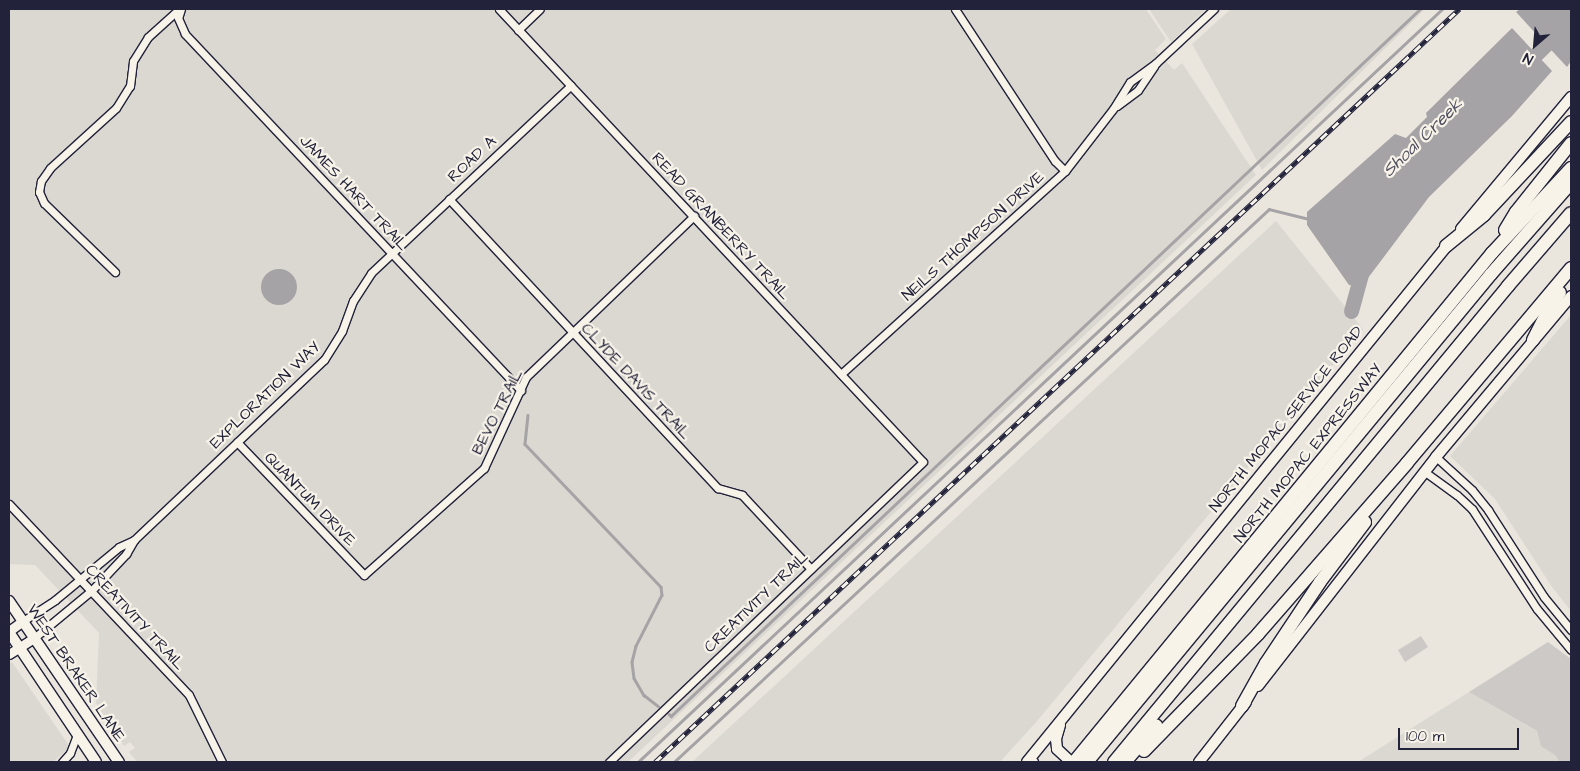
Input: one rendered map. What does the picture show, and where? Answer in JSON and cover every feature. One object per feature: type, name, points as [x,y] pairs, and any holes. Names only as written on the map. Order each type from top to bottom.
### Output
[{"type":"highway","points":[[1446,246],[1484,215],[1571,122]]},
{"type":"highway","points":[[1492,253],[1516,212],[1571,143]]},
{"type":"highway","name":"NORTH MOPAC EXPRESSWAY","points":[[1072,762],[1492,253],[1571,168]]},
{"type":"highway","points":[[1087,762],[1491,274],[1571,182]]},
{"type":"highway","points":[[1114,762],[1508,286],[1571,213]]},
{"type":"highway","points":[[1125,762],[1571,225]]},
{"type":"highway","points":[[1131,762],[1258,634],[1407,463],[1571,268]]},
{"type":"highway","points":[[1534,340],[1549,308],[1571,276]]},
{"type":"highway","points":[[1242,706],[1266,663],[1320,582],[1407,463]]},
{"type":"main road","name":"NORTH MOPAC SERVICE ROAD","points":[[1029,761],[1446,246],[1571,97]]},
{"type":"main road","points":[[1199,762],[1436,457],[1571,296]]},
{"type":"main road","name":"WEST BRAKER LANE","points":[[9,601],[118,762]]},
{"type":"main road","name":"WEST BRAKER LANE","points":[[9,632],[96,762]]},
{"type":"main road","points":[[1061,722],[1056,739],[1057,749],[1072,762]]},
{"type":"street","name":"JAMES HART TRAIL","points":[[180,9],[178,18],[186,34],[521,390]]},
{"type":"street","points":[[115,272],[44,203],[39,192],[41,181],[50,168],[116,108],[130,86],[133,61],[148,37],[180,9]]},
{"type":"street","name":"READ GRANBERRY TRAIL","points":[[499,9],[923,462]]},
{"type":"street","points":[[518,30],[540,9]]},
{"type":"street","points":[[955,9],[1055,161],[1065,171]]},
{"type":"street","name":"NEILS THOMPSON DRIVE","points":[[841,374],[1065,171],[1113,109],[1138,90],[1156,63],[1214,9]]},
{"type":"street","name":"ROAD A","points":[[392,252],[570,85]]},
{"type":"street","name":"CLYDE DAVIS TRAIL","points":[[449,199],[718,488],[742,496],[811,569]]},
{"type":"street","name":"BEVO TRAIL","points":[[364,575],[484,468],[526,377],[694,216]]},
{"type":"street","name":"EXPLORATION WAY","points":[[34,638],[92,590],[126,554],[134,540],[324,360],[342,331],[360,287],[392,252]]},
{"type":"street","name":"QUANTUM DRIVE","points":[[237,442],[364,575]]},
{"type":"street","points":[[1436,457],[1472,490],[1488,510],[1548,602],[1571,630]]},
{"type":"street","name":"CREATIVITY TRAIL","points":[[609,762],[923,462]]},
{"type":"street","points":[[1425,472],[1457,495],[1472,509],[1514,575],[1549,625],[1571,650]]},
{"type":"street","name":"CREATIVITY TRAIL","points":[[9,504],[189,695],[222,762]]},
{"type":"street","name":"EXPLORATION WAY","points":[[23,621],[55,600],[119,547],[134,540]]},
{"type":"street","points":[[1514,575],[1526,568]]},
{"type":"street","points":[[9,632],[23,621]]},
{"type":"street","points":[[9,654],[34,638]]},
{"type":"street","points":[[62,762],[70,753],[77,735]]},
{"type":"shaded area","points":[[9,9],[1146,9],[1166,39],[1155,50],[1174,70],[1182,63],[1256,175],[628,762],[137,762],[129,752],[135,748],[130,742],[124,746],[96,703],[99,633],[35,565],[9,564]]},
{"type":"shaded area","points":[[1149,9],[1206,9],[1171,42]]},
{"type":"shaded area","points":[[1231,9],[1425,9],[1262,170],[1192,44]]},
{"type":"shaded area","points":[[1276,221],[1363,329],[1038,720],[1000,762],[692,762]]},
{"type":"shaded area","points":[[1571,315],[1571,611],[1552,587],[1495,499],[1450,456]]},
{"type":"shaded area","points":[[1421,636],[1428,647],[1405,662],[1398,650]]},
{"type":"shaded area","points":[[1548,642],[1571,659],[1571,762],[1560,762],[1555,755],[1541,746],[1537,731],[1469,692]]},
{"type":"shaded area","points":[[12,662],[70,747],[53,762],[9,762],[9,664]]},
{"type":"shaded area","points":[[1469,692],[1571,751],[1571,762],[1358,762]]},
{"type":"water","points":[[1520,9],[1571,9],[1571,61],[1567,67],[1516,12]]},
{"type":"water","points":[[1512,28],[1552,71],[1512,116],[1429,197],[1362,286],[1349,285],[1307,225],[1307,212],[1395,134],[1406,138],[1427,117],[1426,113]]},
{"type":"water","points":[[279,269],[286,270],[292,274],[296,280],[296,294],[292,300],[286,304],[279,305],[272,304],[266,300],[262,294],[261,287],[262,280],[266,274],[272,270]]},
{"type":"waterway","points":[[669,714],[671,716],[1420,9]]},
{"type":"waterway","points":[[638,762],[1442,9]]},
{"type":"waterway","name":"Shoal Creek","points":[[1523,67],[1571,20]]},
{"type":"waterway","points":[[674,762],[1269,209],[1309,219]]},
{"type":"waterway","name":"Shoal Creek","points":[[1351,311],[1363,267]]},
{"type":"waterway","points":[[528,415],[525,444],[661,587],[662,595],[636,646],[632,662],[634,678],[644,695],[658,706]]},
{"type":"railway","points":[[655,762],[1459,9]]}]
